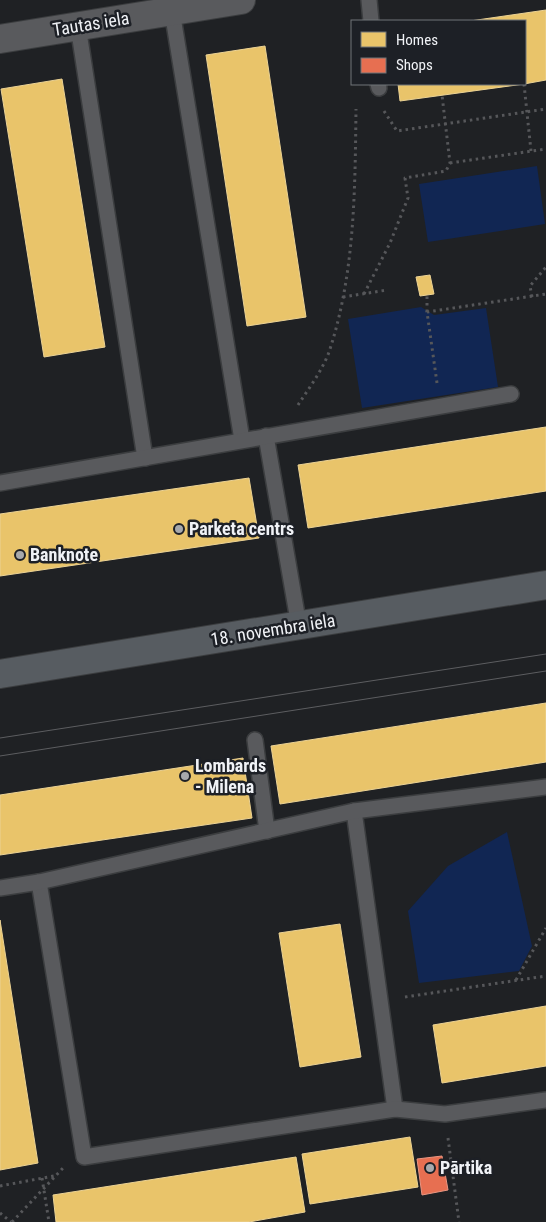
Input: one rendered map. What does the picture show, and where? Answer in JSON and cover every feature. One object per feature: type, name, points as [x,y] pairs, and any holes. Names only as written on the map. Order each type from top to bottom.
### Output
[{"type":"main road","name":"18. novembra iela","points":[[0,674],[546,585]]},
{"type":"street","name":"Tautas iela","points":[[0,39],[241,0]]},
{"type":"lane","points":[[369,0],[371,20]]},
{"type":"lane","points":[[172,11],[242,440]]},
{"type":"lane","points":[[78,26],[144,458]]},
{"type":"lane","points":[[0,482],[511,394]]},
{"type":"lane","points":[[273,435],[300,626]]},
{"type":"lane","points":[[255,740],[267,831]]},
{"type":"lane","points":[[0,888],[39,882],[354,811],[546,787]]},
{"type":"lane","points":[[354,811],[395,1108]]},
{"type":"lane","points":[[39,882],[84,1157],[395,1108],[445,1114],[546,1100]]},
{"type":"path","points":[[524,85],[531,152]]},
{"type":"path","points":[[364,294],[390,243],[408,198],[404,178],[446,170],[450,163],[442,95]]},
{"type":"path","points":[[380,106],[398,131],[546,109]]},
{"type":"path","points":[[273,435],[319,373],[328,352],[343,297],[355,188],[356,109]]},
{"type":"path","points":[[450,163],[546,149]]},
{"type":"path","points":[[532,297],[530,286],[546,267]]},
{"type":"path","points":[[343,297],[387,290]]},
{"type":"path","points":[[427,312],[546,294]]},
{"type":"path","points":[[427,295],[427,312],[437,379]]},
{"type":"path","points":[[516,980],[546,928]]},
{"type":"path","points":[[380,1001],[546,976]]},
{"type":"path","points":[[445,1114],[459,1222]]},
{"type":"path","points":[[0,1186],[55,1176]]},
{"type":"path","points":[[42,1178],[49,1222]]},
{"type":"path","points":[[0,1213],[12,1222],[43,1188]]},
{"type":"shaded area","points":[[537,166],[545,224],[428,242],[419,184]]},
{"type":"shaded area","points":[[421,307],[434,315],[486,308],[498,387],[362,408],[348,319]]},
{"type":"shaded area","points":[[507,832],[532,946],[519,971],[419,983],[408,911],[448,866]]},
{"type":"building: Homes","points":[[546,10],[546,80],[526,84],[526,20],[477,20]]},
{"type":"building: Homes","points":[[265,46],[306,317],[247,326],[206,55]]},
{"type":"building: Homes","points":[[62,79],[105,347],[44,357],[1,89]]},
{"type":"building: Homes","points":[[398,85],[517,85],[400,101]]},
{"type":"building: Homes","points":[[430,275],[434,294],[420,296],[416,277]]},
{"type":"building: Homes","points":[[546,427],[546,491],[308,528],[298,465]]},
{"type":"building: Homes","points":[[249,478],[259,538],[0,576],[0,514]]},
{"type":"building: Homes","points":[[546,703],[546,762],[280,804],[271,746]]},
{"type":"building: Homes","points":[[243,758],[252,818],[0,855],[0,795]]},
{"type":"building: Homes","points":[[0,920],[38,1163],[0,1170]]},
{"type":"building: Homes","points":[[340,924],[361,1057],[300,1067],[279,933]]},
{"type":"building: Homes","points":[[546,1006],[546,1066],[442,1083],[433,1025]]},
{"type":"building: Homes","points":[[410,1137],[418,1187],[310,1204],[302,1154]]},
{"type":"building: Homes","points":[[296,1157],[305,1212],[249,1222],[56,1222],[53,1195]]},
{"type":"building: Shops","points":[[442,1156],[448,1190],[422,1195],[417,1159]]},
{"type":"tram line","points":[[0,738],[546,654]]},
{"type":"tram line","points":[[0,756],[546,671]]},
{"type":"place","name":"Parketa centrs","points":[[179,529]]},
{"type":"place","name":"Banknote","points":[[20,555]]},
{"type":"place","name":"Lombards - Milena","points":[[185,776]]},
{"type":"place","name":"Pārtika","points":[[430,1168]]}]
